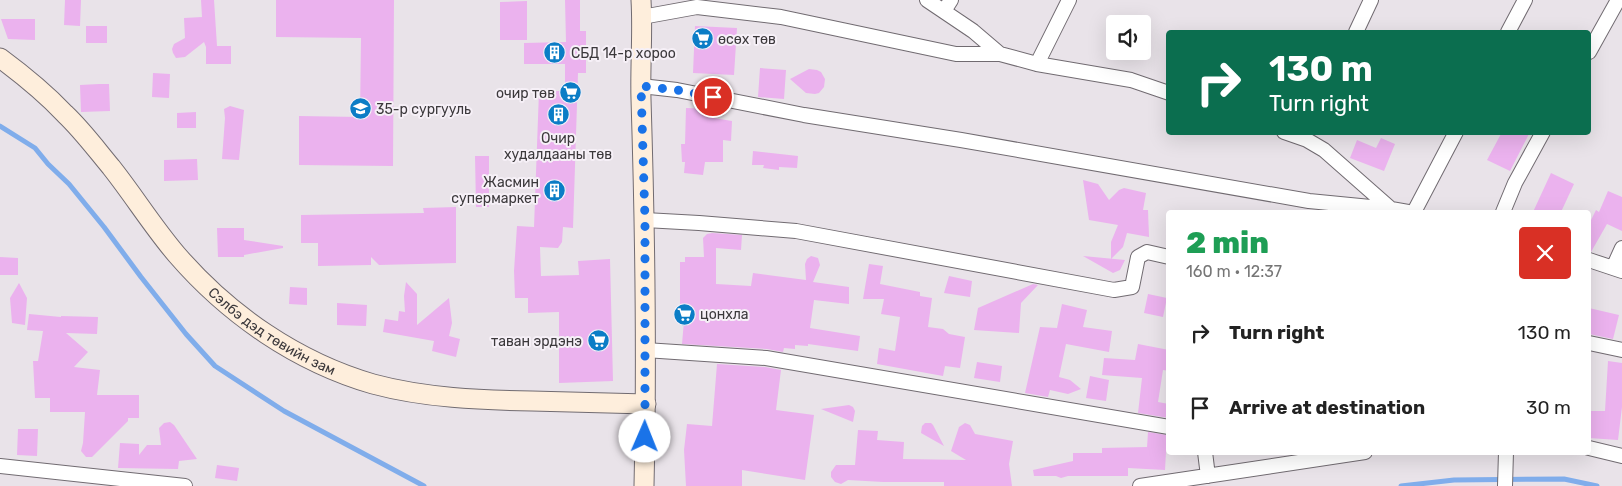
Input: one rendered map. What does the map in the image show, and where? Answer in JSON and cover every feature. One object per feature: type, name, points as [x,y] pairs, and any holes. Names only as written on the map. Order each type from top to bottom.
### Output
[{"type":"street","points":[[927,0],[948,6],[1000,54]]},
{"type":"street","points":[[1036,64],[1069,0]]},
{"type":"street","points":[[1357,30],[1371,0]]},
{"type":"street","points":[[1509,30],[1525,0]]},
{"type":"street","points":[[1591,48],[1618,0]]},
{"type":"street","points":[[644,486],[646,404],[645,220],[641,86],[642,8],[697,7],[781,17],[956,54],[1000,54],[1036,64],[1131,80],[1166,92]]},
{"type":"street","name":"Сэлбэ дэд төвийн зам","points":[[0,58],[43,92],[66,114],[112,169],[176,254],[204,285],[243,318],[290,348],[346,375],[373,384],[411,392],[500,400],[646,404]]},
{"type":"street","points":[[641,86],[677,90],[804,115],[1309,200],[1397,210]]},
{"type":"street","points":[[1415,210],[1454,135]]},
{"type":"street","points":[[1504,210],[1515,183],[1542,135]]},
{"type":"street","points":[[1308,136],[1391,209]]},
{"type":"street","points":[[645,220],[699,222],[796,231],[1114,290],[1132,287],[1138,257],[1148,252],[1166,256]]},
{"type":"street","points":[[1591,261],[1617,269],[1622,248]]},
{"type":"street","points":[[1591,343],[1622,350]]},
{"type":"street","points":[[645,350],[766,358],[1166,427]]},
{"type":"street","points":[[1591,448],[1622,456]]},
{"type":"street","points":[[1205,455],[1208,476]]},
{"type":"street","points":[[1140,486],[1345,455]]},
{"type":"street","points":[[1505,486],[1506,455]]},
{"type":"street","points":[[0,466],[185,486]]},
{"type":"building","points":[[65,0],[81,0],[80,26],[64,25]]},
{"type":"building","points":[[201,0],[214,0],[217,46],[231,46],[231,64],[206,64],[206,47],[204,42],[185,57],[176,58],[173,53],[174,44],[185,38],[184,18],[202,17]]},
{"type":"building","points":[[276,0],[394,0],[393,166],[299,165],[299,116],[360,117],[361,38],[276,37]]},
{"type":"building","points":[[565,0],[580,0],[580,31],[586,31],[586,73],[578,73],[573,228],[563,227],[562,242],[558,248],[540,247],[541,276],[579,275],[578,261],[610,259],[613,381],[559,383],[559,312],[528,313],[528,298],[515,298],[514,271],[517,226],[534,227],[539,91],[565,91],[565,64],[524,64],[524,43],[566,42]]},
{"type":"building","points":[[527,1],[527,40],[500,40],[500,2]]},
{"type":"building","points":[[1,19],[35,19],[35,40],[8,39]]},
{"type":"building","points":[[86,26],[107,26],[107,43],[86,43]]},
{"type":"building","points":[[695,26],[737,28],[734,75],[693,73]]},
{"type":"building","points":[[760,68],[786,70],[784,99],[758,97]]},
{"type":"building","points":[[809,69],[821,72],[825,79],[824,87],[819,93],[806,93],[790,79]]},
{"type":"building","points":[[153,73],[170,74],[169,98],[152,97]]},
{"type":"building","points":[[109,84],[110,111],[81,112],[80,85]]},
{"type":"building","points":[[230,106],[244,110],[239,160],[222,159],[224,109]]},
{"type":"building","points":[[686,108],[714,109],[714,118],[732,121],[731,141],[723,140],[723,162],[705,162],[703,175],[684,173],[685,162],[682,162],[681,144],[685,144]]},
{"type":"building","points":[[196,112],[196,128],[177,128],[177,113]]},
{"type":"building","points":[[1500,135],[1528,135],[1510,171],[1487,160]]},
{"type":"building","points":[[1381,138],[1395,144],[1384,171],[1350,158],[1357,140],[1376,148]]},
{"type":"building","points":[[753,151],[798,156],[797,168],[779,167],[779,170],[763,168],[764,165],[752,165]]},
{"type":"building","points":[[475,156],[489,156],[489,207],[476,207]]},
{"type":"building","points":[[197,159],[198,180],[164,181],[164,160]]},
{"type":"building","points":[[1551,173],[1574,184],[1562,210],[1534,210]]},
{"type":"building","points":[[1083,180],[1098,184],[1109,200],[1119,190],[1124,188],[1146,193],[1143,210],[1148,210],[1149,237],[1127,233],[1123,247],[1111,259],[1111,242],[1118,225],[1089,220]]},
{"type":"building","points":[[1608,191],[1622,197],[1622,231],[1607,224],[1591,252],[1591,220],[1596,210],[1599,212]]},
{"type":"building","points":[[456,207],[456,263],[379,265],[371,257],[371,265],[318,266],[318,243],[301,243],[301,215],[424,213],[423,208]]},
{"type":"building","points":[[217,228],[244,228],[244,240],[283,246],[283,248],[244,255],[244,257],[218,257]]},
{"type":"building","points":[[707,234],[742,235],[741,250],[716,248],[716,284],[751,286],[753,273],[806,280],[805,264],[807,259],[811,256],[818,258],[820,265],[813,282],[849,287],[849,304],[814,300],[810,328],[860,336],[858,351],[808,344],[808,346],[795,345],[795,349],[784,348],[783,352],[767,349],[682,344],[685,309],[680,309],[680,262],[685,262],[685,257],[704,257],[703,238]]},
{"type":"building","points":[[1083,256],[1125,260],[1120,270],[1113,273]]},
{"type":"building","points":[[0,257],[18,258],[18,275],[0,275]]},
{"type":"building","points":[[869,264],[883,266],[880,284],[920,292],[920,296],[932,298],[928,327],[943,329],[949,334],[965,337],[960,368],[945,366],[943,376],[877,364],[879,348],[895,351],[900,317],[881,314],[884,299],[863,299]]},
{"type":"building","points":[[949,276],[972,281],[970,297],[944,293]]},
{"type":"building","points":[[406,282],[417,294],[417,325],[449,298],[452,323],[449,336],[460,339],[456,357],[432,351],[434,341],[383,332],[385,319],[398,321],[399,311],[405,312],[404,296]]},
{"type":"building","points":[[19,283],[27,298],[25,325],[12,323],[10,298]]},
{"type":"building","points":[[1033,284],[1038,285],[1021,303],[1019,333],[974,330],[978,308]]},
{"type":"building","points":[[290,287],[307,288],[307,305],[289,304]]},
{"type":"building","points":[[1148,294],[1166,298],[1163,317],[1144,313]]},
{"type":"building","points":[[337,303],[367,305],[366,326],[337,325]]},
{"type":"building","points":[[1062,304],[1087,310],[1083,327],[1112,331],[1109,352],[1066,344],[1059,377],[1070,380],[1081,389],[1068,394],[1050,390],[1048,397],[1025,393],[1040,327],[1057,328]]},
{"type":"building","points":[[1591,308],[1619,315],[1613,339],[1591,334]]},
{"type":"building","points":[[29,314],[61,317],[98,317],[97,334],[66,333],[88,352],[74,367],[100,370],[97,395],[139,395],[139,418],[128,418],[128,421],[92,457],[86,457],[81,451],[85,412],[50,412],[50,398],[35,398],[33,361],[38,361],[43,331],[27,330]]},
{"type":"building","points":[[1138,344],[1166,349],[1166,370],[1163,370],[1158,402],[1166,403],[1166,418],[1138,413],[1142,378],[1102,375],[1104,358],[1135,360]]},
{"type":"building","points":[[1608,361],[1622,363],[1622,407],[1618,440],[1591,438],[1591,411],[1605,411]]},
{"type":"building","points":[[977,362],[1002,366],[1000,382],[974,378]]},
{"type":"building","points":[[717,364],[781,370],[776,410],[814,415],[805,480],[742,470],[742,486],[686,486],[684,450],[687,424],[712,426]]},
{"type":"building","points":[[1090,376],[1109,380],[1106,401],[1086,398]]},
{"type":"building","points":[[849,405],[855,411],[853,422],[821,409]]},
{"type":"building","points":[[170,422],[197,459],[179,461],[178,469],[118,468],[120,443],[139,444],[139,455],[147,445],[161,445],[159,428],[164,423]]},
{"type":"building","points":[[925,423],[933,425],[944,446],[921,433],[922,426]]},
{"type":"building","points":[[965,423],[970,425],[975,434],[1013,441],[1009,464],[1012,486],[944,486],[944,482],[848,480],[841,484],[835,482],[831,477],[831,472],[836,465],[855,465],[858,430],[878,431],[877,440],[904,442],[903,459],[966,460],[951,451],[959,427]]},
{"type":"building","points":[[18,429],[38,429],[37,456],[17,455]]},
{"type":"building","points":[[1148,432],[1166,435],[1165,470],[1128,468],[1128,476],[1068,476],[1061,478],[1056,476],[1034,476],[1033,470],[1073,461],[1073,453],[1102,453],[1102,448],[1147,447]]},
{"type":"building","points":[[217,465],[239,468],[237,481],[215,478]]},
{"type":"waterway","points":[[0,126],[35,148],[48,164],[69,184],[186,334],[215,366],[284,411],[424,486]]},
{"type":"waterway","points":[[1401,486],[1454,480],[1564,479],[1597,486]]},
{"type":"place","name":"өсөх төв","points":[[702,39]]},
{"type":"place","name":"СБД 14-р хороо","points":[[555,53]]},
{"type":"place","name":"очир төв","points":[[571,93]]},
{"type":"place","name":"35-р сургууль","points":[[360,109]]},
{"type":"place","name":"Очир худалдааны төв","points":[[558,115]]},
{"type":"place","name":"Жасмин супермаркет","points":[[555,190]]},
{"type":"place","name":"цонхла","points":[[684,314]]},
{"type":"place","name":"таван эрдэнэ","points":[[598,341]]},
{"type":"route","points":[[645,437],[645,220],[641,86],[713,97]]}]
